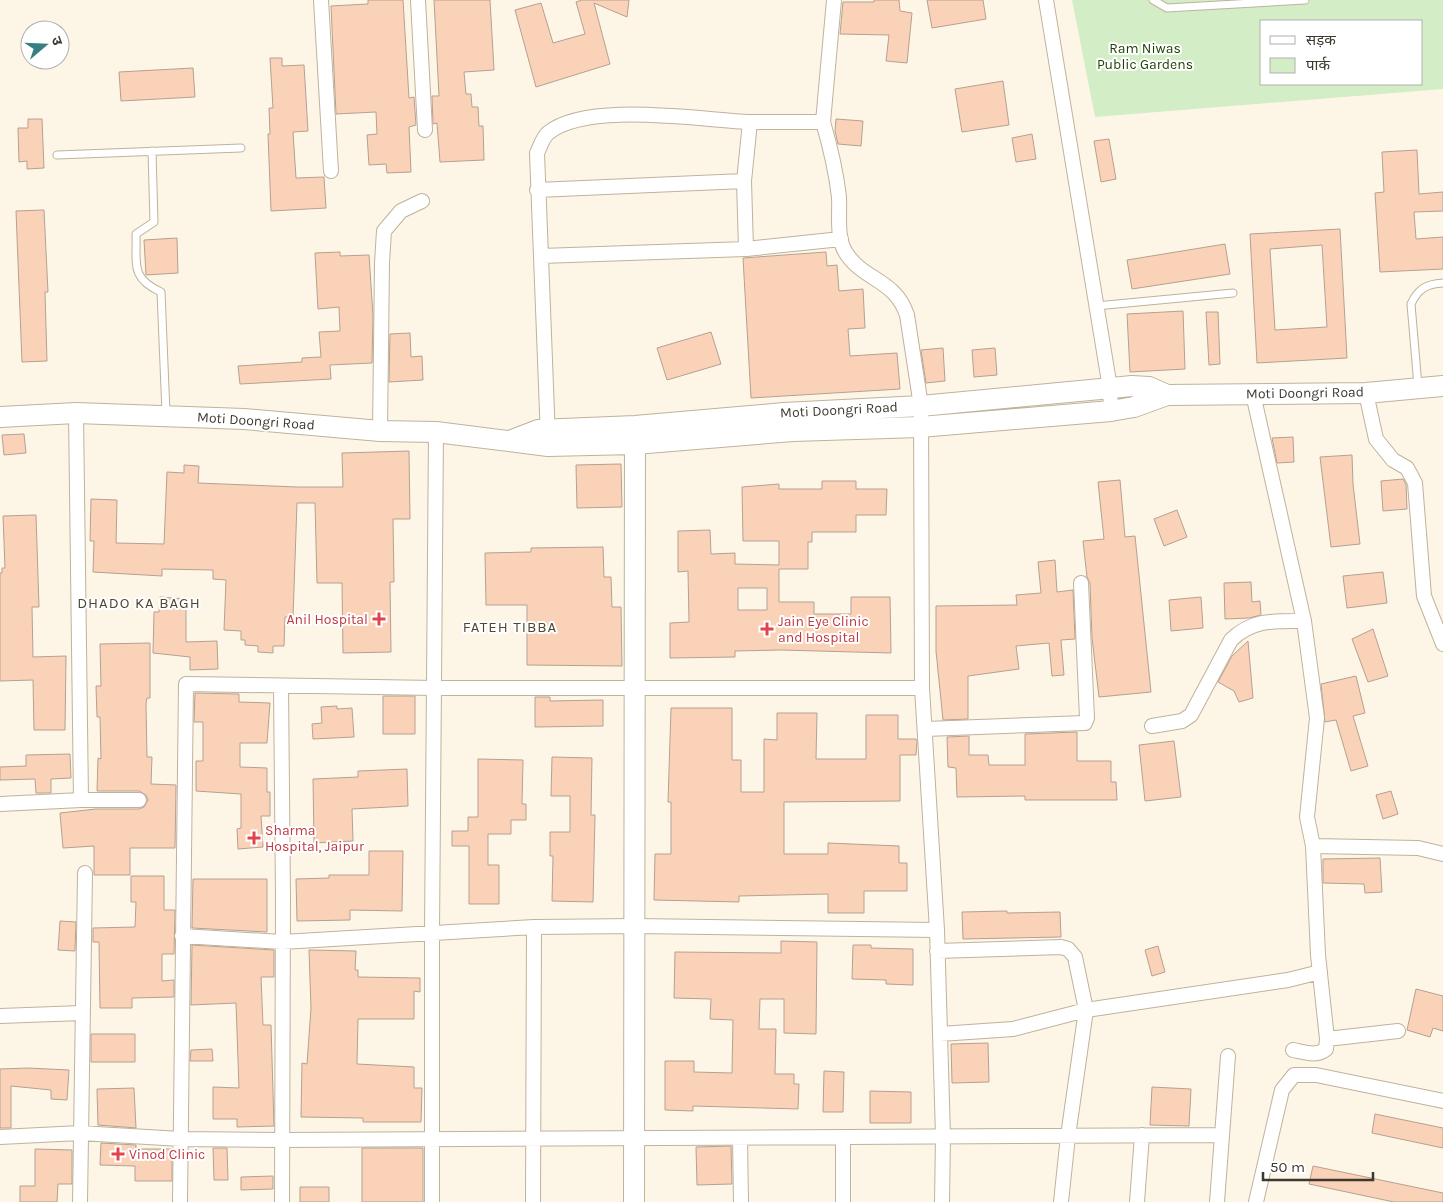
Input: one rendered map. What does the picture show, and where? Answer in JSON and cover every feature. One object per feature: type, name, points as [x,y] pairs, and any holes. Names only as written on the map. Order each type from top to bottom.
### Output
[{"type":"street","points":[[321,0],[331,171]]},
{"type":"street","points":[[418,0],[425,130]]},
{"type":"street","points":[[834,0],[823,122],[831,148],[837,187],[841,239],[846,253],[857,265],[895,292],[902,302],[907,315],[920,406],[922,688],[938,951],[943,1136],[942,1202]]},
{"type":"street","points":[[1046,0],[1110,388],[1111,411]]},
{"type":"street","points":[[548,438],[537,190],[537,153],[546,133],[570,122],[607,114],[649,114],[750,122],[823,122]]},
{"type":"street","points":[[746,249],[744,181],[750,122]]},
{"type":"street","points":[[537,190],[744,181]]},
{"type":"street","points":[[380,431],[384,231],[401,211],[422,201]]},
{"type":"street","points":[[541,256],[746,249],[841,239]]},
{"type":"street","name":"Moti Doongri Road","points":[[0,417],[76,413],[244,419],[380,431],[436,432],[512,440],[529,432],[548,438],[635,435],[805,421],[920,406],[1132,386],[1149,387],[1167,394],[1253,394],[1366,393],[1443,386]]},
{"type":"street","points":[[1366,393],[1376,439],[1393,460],[1407,468],[1414,483],[1424,596],[1443,644]]},
{"type":"street","name":"Moti Doongri Road","points":[[805,421],[920,426],[1111,411],[1134,407],[1167,394]]},
{"type":"street","points":[[1253,394],[1304,621],[1317,718],[1307,817],[1313,846],[1320,972],[1327,1039],[1326,1049],[1317,1054],[1293,1050]]},
{"type":"street","points":[[76,413],[80,800]]},
{"type":"street","points":[[432,1202],[430,1139],[436,432]]},
{"type":"street","points":[[634,1202],[635,435]]},
{"type":"street","points":[[925,729],[1085,723],[1087,718],[1082,583]]},
{"type":"street","points":[[1152,726],[1182,721],[1191,714],[1231,640],[1240,630],[1268,621],[1304,621]]},
{"type":"street","points":[[180,1202],[186,684],[435,688],[922,688]]},
{"type":"street","points":[[280,686],[282,1202]]},
{"type":"street","points":[[0,804],[80,800],[140,800]]},
{"type":"street","points":[[1313,846],[1418,848],[1443,854]]},
{"type":"street","points":[[80,1202],[85,872]]},
{"type":"street","points":[[182,936],[282,942],[534,927],[635,926],[937,930]]},
{"type":"street","points":[[533,1202],[531,1139],[534,927]]},
{"type":"street","points":[[938,951],[1061,946],[1068,949],[1075,957],[1086,1010],[1068,1136],[1062,1202]]},
{"type":"street","points":[[940,1034],[1013,1029],[1086,1010],[1288,980],[1320,972]]},
{"type":"street","points":[[0,1016],[82,1013]]},
{"type":"street","points":[[1327,1039],[1398,1031]]},
{"type":"street","points":[[1217,1202],[1228,1056]]},
{"type":"street","points":[[1256,1202],[1282,1090],[1294,1075],[1316,1075],[1443,1101]]},
{"type":"street","points":[[0,1137],[80,1133],[181,1139],[282,1140],[1222,1134]]},
{"type":"street","points":[[1137,1202],[1142,1135]]},
{"type":"street","points":[[843,1137],[843,1202]]},
{"type":"street","points":[[740,1138],[741,1202]]},
{"type":"lane","points":[[1154,0],[1167,8],[1305,0]]},
{"type":"lane","points":[[57,154],[241,148]]},
{"type":"lane","points":[[152,151],[154,222],[136,234],[137,269],[142,282],[161,292],[166,416]]},
{"type":"lane","points":[[1418,387],[1411,304],[1416,293],[1432,284],[1443,283]]},
{"type":"lane","points":[[1096,306],[1233,293]]},
{"type":"green space","name":"Ram Niwas Public Gardens","points":[[1072,0],[1443,0],[1443,89],[1095,117]]},
{"type":"building","points":[[368,0],[403,0],[409,98],[414,97],[416,125],[409,127],[411,172],[387,173],[386,164],[369,165],[367,135],[377,134],[376,112],[336,114],[331,6],[368,4]]},
{"type":"building","points":[[434,0],[490,0],[494,70],[464,72],[466,94],[471,94],[472,107],[478,107],[479,126],[483,126],[484,160],[440,162],[437,123],[433,124],[432,96],[439,96]]},
{"type":"building","points":[[582,0],[629,0],[627,17],[594,3],[610,64],[536,87],[515,10],[541,3],[553,43],[585,34],[576,2]]},
{"type":"building","points":[[874,0],[899,0],[900,11],[912,13],[907,63],[886,61],[889,35],[840,34],[843,2],[874,2]]},
{"type":"building","points":[[927,0],[983,0],[986,19],[932,28]]},
{"type":"building","points":[[270,58],[282,58],[282,66],[304,65],[308,131],[293,132],[296,178],[324,177],[326,208],[271,211],[268,134],[270,134],[269,108],[273,108]]},
{"type":"building","points":[[193,68],[195,97],[121,101],[119,72]]},
{"type":"building","points":[[1003,81],[1009,125],[962,132],[955,89]]},
{"type":"building","points":[[28,119],[42,119],[44,168],[27,169],[27,161],[19,162],[18,128],[28,128]]},
{"type":"building","points":[[836,119],[863,121],[861,146],[838,144],[835,131]]},
{"type":"building","points":[[1032,134],[1036,159],[1016,162],[1012,138]]},
{"type":"building","points":[[1109,139],[1116,179],[1101,182],[1094,141]]},
{"type":"building","points":[[1417,150],[1419,194],[1443,192],[1443,211],[1414,212],[1416,239],[1443,237],[1443,269],[1380,272],[1375,193],[1384,192],[1382,152]]},
{"type":"building","points":[[44,210],[48,292],[45,292],[47,361],[22,362],[16,211]]},
{"type":"building","points":[[1340,229],[1347,358],[1257,363],[1250,234]],"holes":[[[1322,245],[1327,327],[1275,330],[1270,249]]]},
{"type":"building","points":[[177,238],[178,273],[146,275],[144,240]]},
{"type":"building","points":[[1225,244],[1230,274],[1132,289],[1127,260]]},
{"type":"building","points":[[340,252],[340,256],[369,255],[373,316],[372,363],[330,365],[331,379],[240,384],[238,366],[302,362],[302,358],[321,357],[319,332],[340,331],[339,307],[318,309],[315,253]]},
{"type":"building","points":[[826,252],[827,266],[837,265],[839,291],[863,289],[865,328],[848,329],[850,356],[897,353],[900,389],[751,398],[743,258]]},
{"type":"building","points":[[1183,311],[1185,369],[1130,372],[1127,314]]},
{"type":"building","points":[[1206,312],[1218,312],[1220,364],[1209,365]]},
{"type":"building","points":[[711,332],[721,364],[667,380],[657,348]]},
{"type":"building","points":[[410,333],[411,357],[422,356],[423,380],[389,382],[390,334]]},
{"type":"building","points":[[943,348],[945,381],[926,383],[921,350]]},
{"type":"building","points":[[995,348],[997,375],[974,377],[972,350]]},
{"type":"building","points":[[24,434],[26,453],[4,455],[2,435]]},
{"type":"building","points":[[1293,437],[1294,462],[1277,463],[1272,438]]},
{"type":"building","points":[[409,451],[410,519],[393,519],[394,582],[390,582],[391,652],[343,653],[342,583],[317,583],[315,503],[297,503],[293,617],[285,617],[284,646],[273,646],[273,653],[258,652],[258,646],[245,645],[245,640],[241,640],[241,631],[224,630],[226,580],[213,579],[213,570],[162,569],[162,576],[93,572],[94,541],[90,541],[91,499],[117,500],[116,543],[164,544],[167,472],[184,473],[184,465],[199,466],[198,483],[343,487],[342,453]]},
{"type":"building","points":[[1352,455],[1353,484],[1360,544],[1331,547],[1320,457]]},
{"type":"building","points":[[621,464],[622,507],[577,508],[576,465]]},
{"type":"building","points":[[1403,479],[1406,484],[1407,509],[1383,511],[1381,481]]},
{"type":"building","points":[[1120,480],[1125,537],[1135,536],[1151,692],[1099,697],[1092,638],[1090,583],[1087,577],[1083,541],[1104,539],[1098,482]]},
{"type":"building","points":[[822,481],[856,481],[856,489],[887,489],[886,515],[856,515],[856,532],[812,532],[812,542],[808,542],[808,569],[779,569],[779,602],[814,602],[814,614],[851,614],[851,597],[890,597],[891,653],[781,650],[735,651],[735,657],[670,658],[670,623],[689,622],[688,571],[678,572],[678,531],[710,530],[711,554],[735,553],[735,564],[779,565],[779,541],[743,541],[742,487],[779,484],[779,489],[822,489]],"holes":[[[738,588],[767,588],[767,610],[738,610]]]},
{"type":"building","points":[[1177,510],[1187,537],[1164,546],[1154,519]]},
{"type":"building","points":[[36,515],[39,607],[32,607],[33,657],[66,656],[65,730],[34,730],[33,680],[0,681],[0,573],[2,573],[2,568],[5,568],[3,516]]},
{"type":"building","points":[[603,547],[604,577],[611,577],[612,607],[621,607],[622,666],[527,665],[527,605],[486,605],[485,553],[531,552],[531,548]]},
{"type":"building","points":[[1055,560],[1057,592],[1073,590],[1075,639],[1061,640],[1064,675],[1052,676],[1049,643],[1016,646],[1019,669],[968,676],[968,719],[943,720],[936,651],[936,606],[1017,605],[1016,595],[1041,593],[1038,562]]},
{"type":"building","points":[[1383,572],[1387,603],[1347,608],[1343,576]]},
{"type":"building","points":[[1251,582],[1252,602],[1260,601],[1261,615],[1249,618],[1225,619],[1224,583]]},
{"type":"building","points":[[160,597],[186,599],[186,642],[217,641],[218,669],[190,670],[190,657],[153,653],[154,612],[159,612]]},
{"type":"building","points":[[1201,597],[1203,628],[1171,631],[1169,600]]},
{"type":"building","points":[[1373,629],[1388,676],[1368,682],[1352,639]]},
{"type":"building","points":[[1248,641],[1253,698],[1239,702],[1234,691],[1218,682],[1232,656]]},
{"type":"building","points":[[150,643],[150,698],[147,698],[146,704],[147,757],[152,757],[151,784],[176,785],[175,848],[130,848],[130,875],[94,875],[94,846],[63,848],[60,813],[96,809],[139,809],[144,807],[148,800],[146,795],[139,791],[97,791],[98,758],[101,759],[100,717],[97,717],[96,686],[101,686],[100,644]]},
{"type":"building","points":[[1356,676],[1365,713],[1353,716],[1368,766],[1351,771],[1336,720],[1325,722],[1321,684]]},
{"type":"building","points":[[195,693],[239,694],[239,702],[270,703],[267,743],[240,743],[240,767],[267,768],[270,816],[261,816],[263,847],[238,849],[237,829],[241,828],[241,794],[196,791],[196,761],[203,761],[203,722],[194,722]]},
{"type":"building","points":[[383,696],[415,696],[415,734],[383,734]]},
{"type":"building","points":[[535,697],[550,697],[550,701],[603,700],[603,726],[535,727]]},
{"type":"building","points":[[337,706],[337,709],[352,708],[354,737],[313,739],[312,724],[322,723],[321,707]]},
{"type":"building","points":[[671,708],[732,708],[732,760],[741,760],[741,792],[764,792],[764,739],[777,740],[777,713],[817,713],[816,759],[866,759],[866,715],[898,715],[898,739],[916,739],[917,741],[916,755],[900,755],[900,801],[784,802],[784,854],[828,854],[828,843],[899,846],[899,863],[907,863],[907,891],[864,891],[864,913],[828,913],[828,894],[739,896],[739,902],[654,900],[655,854],[671,854],[671,802],[668,802]]},
{"type":"building","points":[[1077,732],[1077,761],[1111,761],[1111,782],[1116,782],[1117,800],[1025,800],[1025,796],[957,797],[956,768],[948,767],[947,737],[969,736],[969,755],[988,755],[989,765],[1025,765],[1025,734]]},
{"type":"building","points":[[1174,741],[1181,797],[1145,801],[1139,745]]},
{"type":"building","points":[[70,754],[71,778],[51,779],[51,793],[36,793],[35,779],[0,780],[0,767],[26,766],[26,755]]},
{"type":"building","points":[[552,757],[592,758],[591,815],[595,815],[593,902],[552,901],[553,856],[550,856],[550,832],[570,832],[570,796],[551,796]]},
{"type":"building","points":[[478,759],[523,760],[522,804],[526,804],[526,820],[511,820],[511,834],[488,834],[488,865],[499,865],[499,904],[469,904],[469,846],[452,846],[452,831],[468,831],[468,817],[478,817]]},
{"type":"building","points":[[407,769],[408,806],[352,809],[353,841],[314,843],[313,779],[358,777],[358,771]]},
{"type":"building","points":[[1391,791],[1398,814],[1383,819],[1376,795]]},
{"type":"building","points":[[369,851],[403,851],[402,911],[350,910],[350,920],[297,921],[296,879],[329,878],[329,875],[369,875]]},
{"type":"building","points":[[1380,858],[1382,892],[1365,893],[1364,884],[1323,883],[1323,859]]},
{"type":"building","points":[[131,876],[164,876],[164,910],[175,910],[174,954],[162,954],[162,981],[174,980],[174,997],[132,998],[132,1008],[100,1008],[99,942],[93,942],[93,928],[135,927],[136,902],[131,902]]},
{"type":"building","points":[[193,879],[267,879],[267,932],[192,928]]},
{"type":"building","points":[[1007,911],[1007,913],[1060,912],[1061,937],[963,939],[962,912]]},
{"type":"building","points":[[60,921],[76,922],[75,951],[58,950]]},
{"type":"building","points":[[781,941],[817,942],[816,1034],[784,1033],[784,999],[760,999],[759,1029],[776,1029],[775,1074],[794,1074],[794,1084],[799,1084],[798,1109],[693,1106],[693,1111],[665,1110],[665,1061],[694,1061],[694,1072],[732,1073],[733,1020],[710,1019],[711,999],[674,998],[675,952],[781,953]]},
{"type":"building","points":[[192,945],[274,950],[274,977],[261,977],[263,1025],[271,1025],[274,1126],[237,1127],[237,1119],[213,1119],[213,1087],[239,1088],[236,1003],[191,1005]]},
{"type":"building","points":[[853,945],[871,945],[871,948],[913,949],[913,985],[886,984],[886,980],[852,979]]},
{"type":"building","points":[[1158,946],[1165,972],[1152,976],[1145,950]]},
{"type":"building","points":[[309,950],[356,951],[355,970],[358,970],[358,977],[420,978],[420,992],[414,991],[414,1019],[358,1019],[357,1064],[414,1067],[414,1088],[422,1088],[421,1122],[363,1122],[363,1118],[301,1117],[302,1063],[307,1064],[311,1008]]},
{"type":"building","points":[[1416,989],[1443,996],[1443,1031],[1433,1028],[1430,1037],[1407,1030]]},
{"type":"building","points":[[91,1034],[135,1034],[135,1062],[91,1062]]},
{"type":"building","points":[[988,1043],[989,1082],[952,1083],[951,1044]]},
{"type":"building","points":[[212,1049],[213,1061],[190,1061],[191,1050]]},
{"type":"building","points":[[0,1069],[69,1070],[67,1100],[51,1099],[51,1090],[11,1086],[11,1128],[0,1128]]},
{"type":"building","points":[[824,1071],[844,1072],[843,1112],[823,1112]]},
{"type":"building","points":[[1152,1087],[1191,1089],[1189,1126],[1150,1125]]},
{"type":"building","points":[[134,1088],[136,1128],[98,1125],[97,1089]]},
{"type":"building","points":[[870,1091],[911,1092],[911,1123],[870,1123]]},
{"type":"building","points":[[1375,1114],[1443,1128],[1443,1148],[1372,1133]]},
{"type":"building","points":[[101,1143],[136,1145],[136,1149],[172,1149],[172,1181],[135,1181],[135,1166],[100,1165]]},
{"type":"building","points":[[731,1146],[732,1184],[697,1185],[696,1147]]},
{"type":"building","points":[[213,1148],[227,1148],[228,1180],[214,1180]]},
{"type":"building","points":[[362,1148],[423,1148],[423,1202],[362,1202]]},
{"type":"building","points":[[35,1149],[72,1150],[72,1184],[58,1184],[57,1202],[20,1202],[20,1186],[35,1186]]},
{"type":"building","points":[[1313,1166],[1443,1193],[1443,1202],[1394,1202],[1309,1184]]},
{"type":"building","points":[[273,1176],[273,1189],[241,1190],[241,1177]]},
{"type":"building","points":[[300,1187],[329,1187],[329,1202],[300,1202]]},
{"type":"place","name":"Anil Hospital","points":[[379,619]]},
{"type":"place","name":"Jain Eye Clinic and Hospital","points":[[767,629]]},
{"type":"place","name":"Sharma Hospital, Jaipur","points":[[254,838]]},
{"type":"place","name":"Vinod Clinic","points":[[118,1154]]},
{"type":"district","name":"DHADO KA BAGH","points":[[139,603]]},
{"type":"district","name":"FATEH TIBBA","points":[[510,627]]}]
